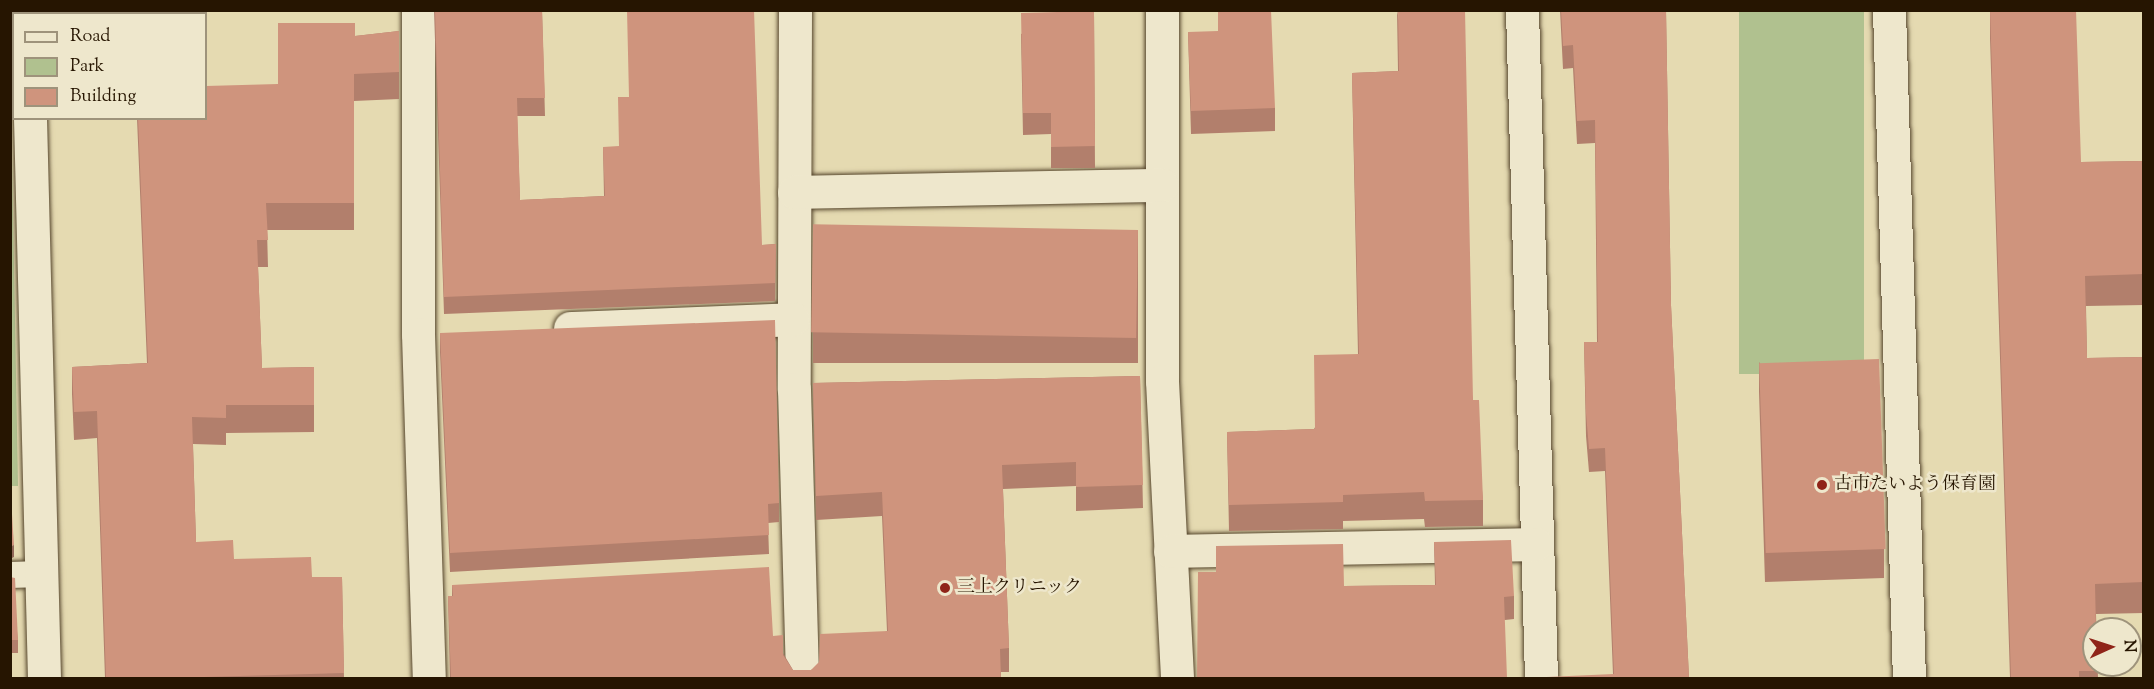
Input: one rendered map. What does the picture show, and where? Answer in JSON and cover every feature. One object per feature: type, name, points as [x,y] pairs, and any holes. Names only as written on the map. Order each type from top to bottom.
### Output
[{"type":"street","points":[[26,12],[95,10]]},
{"type":"street","points":[[418,10],[418,334],[423,592],[429,678]]},
{"type":"street","points":[[795,10],[793,318],[802,678]]},
{"type":"street","points":[[1162,10],[1162,381],[1177,678]]},
{"type":"street","points":[[1522,10],[1541,678]]},
{"type":"street","points":[[1889,10],[1909,678]]},
{"type":"street","points":[[30,120],[26,574],[44,678]]},
{"type":"street","points":[[794,192],[1162,185]]},
{"type":"street","points":[[536,329],[793,318]]},
{"type":"street","points":[[418,334],[453,333]]},
{"type":"street","points":[[1127,382],[1162,381]]},
{"type":"street","points":[[794,389],[829,388]]},
{"type":"street","points":[[1170,551],[1536,544]]},
{"type":"street","points":[[764,573],[799,571]]},
{"type":"street","points":[[423,592],[458,590]]},
{"type":"green space","points":[[1739,11],[1864,11],[1864,374],[1739,374]]},
{"type":"green space","points":[[10,46],[18,486],[10,486]]},
{"type":"building","points":[[435,10],[542,10],[545,98],[517,98],[520,200],[605,196],[603,147],[619,146],[618,97],[629,97],[627,10],[754,10],[762,245],[776,244],[775,283],[444,297]]},
{"type":"building","points":[[1218,10],[1271,10],[1275,108],[1191,111],[1188,32],[1218,31]]},
{"type":"building","points":[[1398,10],[1465,10],[1473,400],[1479,400],[1483,500],[1425,501],[1424,492],[1343,495],[1343,502],[1229,505],[1227,432],[1315,429],[1314,355],[1359,354],[1352,73],[1399,71]]},
{"type":"building","points":[[1561,10],[1666,10],[1671,305],[1689,678],[1524,678],[1614,674],[1605,448],[1589,449],[1586,413],[1584,342],[1598,342],[1595,120],[1577,121],[1573,45],[1563,46]]},
{"type":"building","points":[[1990,10],[2076,10],[2081,162],[2144,161],[2144,274],[2085,276],[2087,358],[2144,357],[2144,582],[2095,584],[2096,617],[2082,617],[2082,671],[2079,671],[2079,678],[2011,678]]},
{"type":"building","points":[[1094,11],[1095,146],[1051,147],[1051,113],[1023,113],[1021,13]]},
{"type":"building","points":[[278,23],[355,23],[355,36],[399,31],[399,72],[354,74],[354,203],[266,203],[268,240],[257,240],[262,368],[314,367],[314,405],[226,405],[226,418],[192,417],[196,542],[233,540],[234,559],[311,557],[312,577],[342,577],[344,673],[204,678],[106,678],[97,411],[74,412],[72,367],[148,363],[138,120],[207,120],[207,86],[278,84]]},
{"type":"building","points":[[813,224],[1138,230],[1136,338],[811,332]]},
{"type":"building","points":[[775,320],[779,503],[768,504],[769,535],[450,553],[440,333]]},
{"type":"building","name":"古市たいよう保育園","points":[[1879,359],[1886,549],[1766,553],[1759,363]]},
{"type":"building","points":[[1140,376],[1143,485],[1076,487],[1076,462],[1002,465],[1009,648],[1000,649],[1001,678],[451,678],[448,596],[453,596],[452,585],[769,567],[773,636],[783,635],[783,655],[793,670],[811,670],[819,662],[820,634],[888,631],[882,492],[816,496],[813,383]]},
{"type":"building","points":[[10,484],[14,545],[10,546]]},
{"type":"building","points":[[1511,540],[1514,596],[1504,597],[1507,678],[1197,678],[1198,572],[1216,572],[1216,546],[1343,544],[1344,586],[1436,585],[1434,542]]},
{"type":"building","points":[[10,577],[15,578],[18,640],[10,640]]},
{"type":"place","name":"古市たいよう保育園","points":[[1822,485]]},
{"type":"place","name":"三上クリニック","points":[[945,588]]}]
